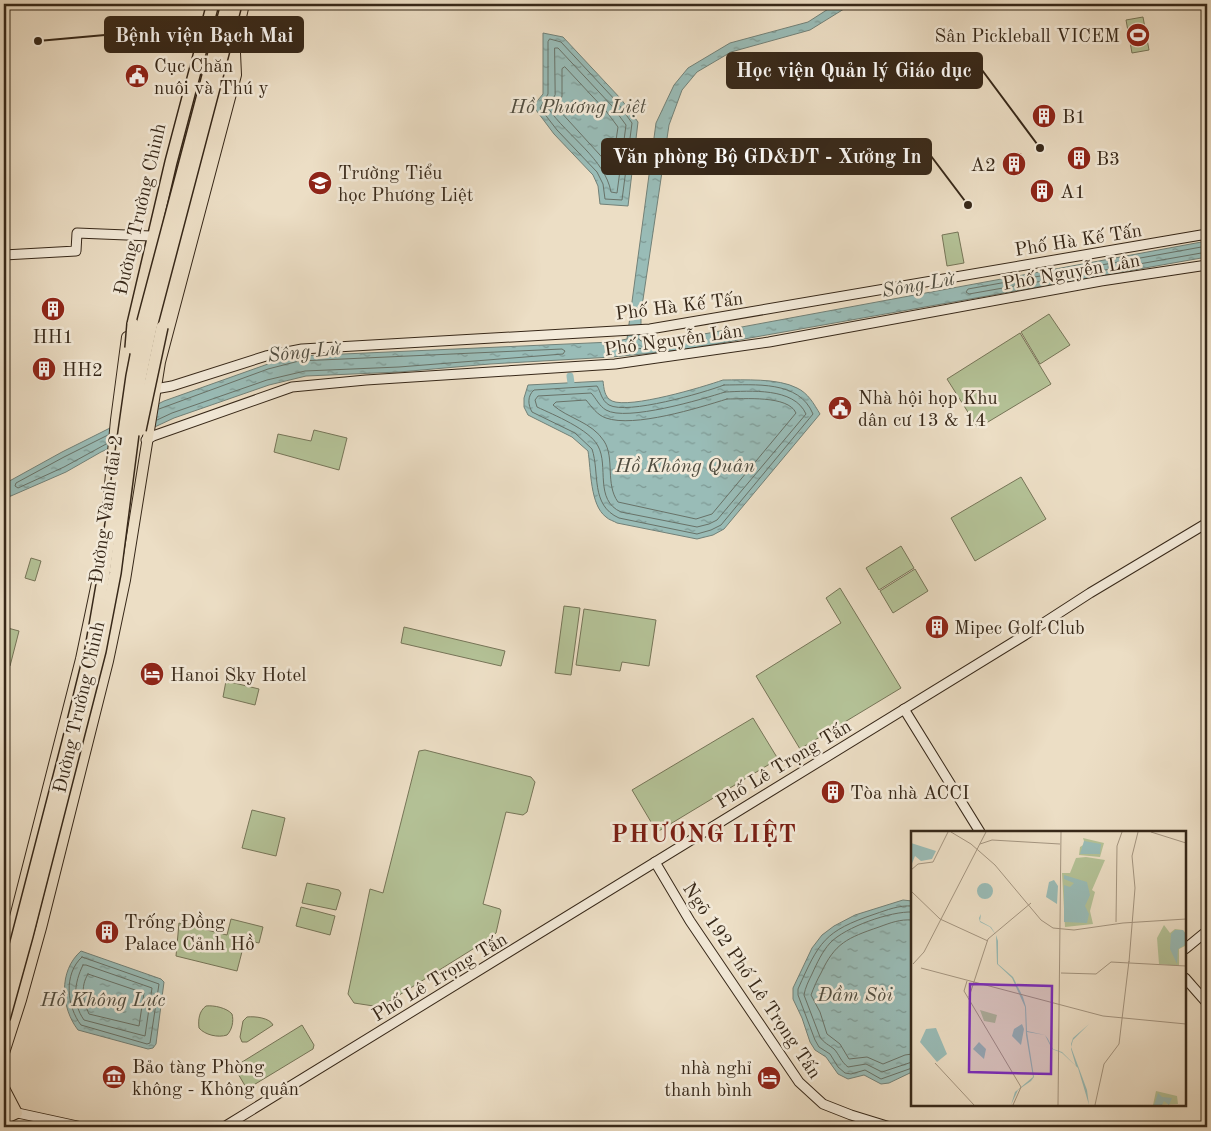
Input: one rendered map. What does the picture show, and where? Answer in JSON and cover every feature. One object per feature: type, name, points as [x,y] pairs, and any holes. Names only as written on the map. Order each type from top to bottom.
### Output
[{"type":"highway","name":"Đường Vành đai 2","points":[[4,1019],[100,651],[115,573],[132,376],[142,325],[227,4]]},
{"type":"highway","name":"Đường Vành đai 2","points":[[4,988],[91,649],[150,326],[236,4]]},
{"type":"highway","points":[[122,485],[118,437],[133,324],[212,5]]},
{"type":"highway","points":[[122,485],[235,42]]},
{"type":"main road","name":"Đường Trường Chinh","points":[[160,362],[159,325],[172,269],[224,63],[235,42],[244,4]]},
{"type":"main road","name":"Đường Trường Chinh","points":[[4,960],[81,659],[99,570],[108,510],[116,420],[125,364],[128,330],[193,58],[200,32],[212,5]]},
{"type":"main road","name":"Đường Trường Chinh","points":[[125,364],[137,328],[211,23],[212,5]]},
{"type":"main road","name":"Đường Trường Chinh","points":[[4,1054],[21,1000],[70,818],[108,661],[125,580],[160,362],[236,75],[235,42]]},
{"type":"main road","points":[[151,265],[172,269]]},
{"type":"main road","points":[[99,570],[125,580]]},
{"type":"main road","points":[[41,812],[70,818]]},
{"type":"main road","points":[[4,1088],[17,1113],[4,1120]]},
{"type":"street","points":[[4,255],[76,251],[77,233],[151,236]]},
{"type":"street","name":"Phố Hà Kế Tấn","points":[[154,393],[275,353],[302,348],[642,330],[1207,234]]},
{"type":"street","name":"Phố Nguyễn Lân","points":[[146,440],[218,412],[292,387],[366,380],[615,364],[760,343],[1207,265]]},
{"type":"street","name":"Phố Lê Trọng Tấn","points":[[224,1127],[1207,523]]},
{"type":"street","points":[[904,709],[979,831]]},
{"type":"street","name":"Ngõ 192 Phố Lê Trọng Tấn","points":[[655,862],[690,921],[800,1082],[823,1104],[890,1127]]},
{"type":"street","points":[[1186,948],[1207,931]]},
{"type":"street","points":[[1186,979],[1207,1003]]},
{"type":"street","points":[[4,1110],[82,1127]]},
{"type":"green space","name":"Sân Pickleball VICEM","points":[[1143,17],[1149,50],[1132,53],[1126,20]]},
{"type":"green space","points":[[958,232],[964,263],[947,266],[942,235]]},
{"type":"green space","points":[[1049,314],[1070,345],[1040,364],[1021,332]]},
{"type":"green space","points":[[1020,333],[1051,384],[978,428],[947,379]]},
{"type":"green space","points":[[314,430],[347,438],[339,470],[274,452],[278,434],[311,441]]},
{"type":"green space","points":[[1021,477],[1046,519],[975,561],[951,518]]},
{"type":"green space","points":[[901,546],[914,568],[879,590],[866,568]]},
{"type":"green space","points":[[31,558],[41,561],[35,581],[25,578]]},
{"type":"green space","points":[[915,569],[928,591],[893,613],[880,591]]},
{"type":"green space","points":[[840,588],[901,688],[800,749],[756,676],[841,623],[826,598]]},
{"type":"green space","points":[[564,606],[580,608],[571,675],[555,673]]},
{"type":"green space","points":[[584,609],[656,620],[649,666],[622,662],[620,671],[576,665]]},
{"type":"green space","points":[[4,627],[19,631],[10,666],[4,664]]},
{"type":"green space","points":[[404,627],[505,651],[501,666],[401,643]]},
{"type":"green space","points":[[226,681],[259,689],[255,705],[223,697]]},
{"type":"green space","points":[[753,718],[778,759],[657,832],[632,790]]},
{"type":"green space","points":[[425,750],[531,777],[535,782],[527,812],[523,815],[506,812],[483,904],[500,909],[501,911],[496,933],[380,1007],[354,1003],[348,994],[370,889],[383,893],[419,751]]},
{"type":"green space","points":[[252,810],[285,818],[276,856],[242,848]]},
{"type":"green space","points":[[307,883],[339,890],[341,893],[336,910],[302,903]]},
{"type":"green space","points":[[301,907],[335,916],[330,935],[296,926]]},
{"type":"green space","points":[[231,919],[263,927],[259,943],[245,940],[237,971],[176,956],[179,923],[227,935]]},
{"type":"green space","points":[[206,1006],[220,1007],[232,1014],[232,1025],[227,1035],[212,1035],[199,1028],[200,1016]]},
{"type":"green space","points":[[247,1017],[266,1019],[273,1025],[247,1042],[242,1042],[240,1037],[243,1021]]},
{"type":"green space","points":[[302,1025],[314,1045],[313,1049],[247,1089],[234,1067]]},
{"type":"water","points":[[836,4],[852,4],[810,30],[731,52],[697,72],[682,90],[669,125],[641,313],[641,336],[654,340],[693,336],[1207,241],[1207,257],[682,350],[612,357],[490,364],[399,372],[306,376],[269,385],[174,418],[101,452],[66,472],[4,499],[4,484],[62,452],[164,401],[282,359],[299,356],[612,342],[627,339],[656,123],[674,85],[688,68],[730,43],[808,22]]},
{"type":"water","name":"Hồ Phương Liệt","points":[[543,33],[563,37],[621,99],[638,122],[628,206],[600,204],[598,186],[593,175],[554,134],[533,106],[543,94]]},
{"type":"water","name":"Hồ Không Quân","points":[[723,380],[761,380],[789,385],[804,393],[820,414],[724,529],[713,535],[697,539],[617,523],[607,518],[601,511],[594,496],[588,451],[572,437],[528,415],[524,407],[524,398],[528,385],[603,381],[607,397],[612,401],[621,403],[650,400]]},
{"type":"water","name":"Đầm Sòi","points":[[903,900],[911,901],[911,1072],[889,1083],[881,1084],[864,1075],[848,1079],[838,1074],[826,1057],[815,1050],[810,1042],[793,999],[793,988],[812,948],[822,935],[855,915]]},
{"type":"water","name":"Hồ Không Lực","points":[[81,951],[161,979],[164,982],[156,1044],[153,1048],[148,1049],[78,1030],[68,1011],[64,990],[68,969]]},
{"type":"waterway","points":[[570,376],[571,383]]},
{"type":"place","name":"Sân Pickleball VICEM","points":[[1138,35]]},
{"type":"place","name":"Bệnh viện Bạch Mai","points":[[38,41]]},
{"type":"place","name":"Cục Chăn nuôi và Thú y","points":[[137,76]]},
{"type":"place","name":"B1","points":[[1044,116]]},
{"type":"place","name":"Học viện Quản lý Giáo dục","points":[[1040,148]]},
{"type":"place","name":"B3","points":[[1079,158]]},
{"type":"place","name":"A2","points":[[1014,164]]},
{"type":"place","name":"Trường Tiểu học Phương Liệt","points":[[320,183]]},
{"type":"place","name":"A1","points":[[1042,191]]},
{"type":"place","name":"Văn phòng Bộ GD&ĐT - Xưởng In","points":[[968,205]]},
{"type":"place","name":"HH1","points":[[53,309]]},
{"type":"place","name":"HH2","points":[[44,369]]},
{"type":"place","name":"Nhà hội họp Khu dân cư 13 & 14","points":[[840,408]]},
{"type":"place","name":"Mipec Golf Club","points":[[937,627]]},
{"type":"place","name":"Hanoi Sky Hotel","points":[[152,674]]},
{"type":"place","name":"Tòa nhà ACCI","points":[[833,792]]},
{"type":"place","name":"Trống Đồng Palace Cảnh Hồ","points":[[107,932]]},
{"type":"place","name":"Bảo tàng Phòng không - Không quân","points":[[114,1077]]},
{"type":"place","name":"nhà nghỉ thanh bình","points":[[769,1078]]},
{"type":"district","name":"PHƯƠNG LIỆT","points":[[704,834]]},
{"type":"water label","name":"Sông Lừ","points":[[918,284]]},
{"type":"water label","name":"Sông Lừ","points":[[304,351]]}]
